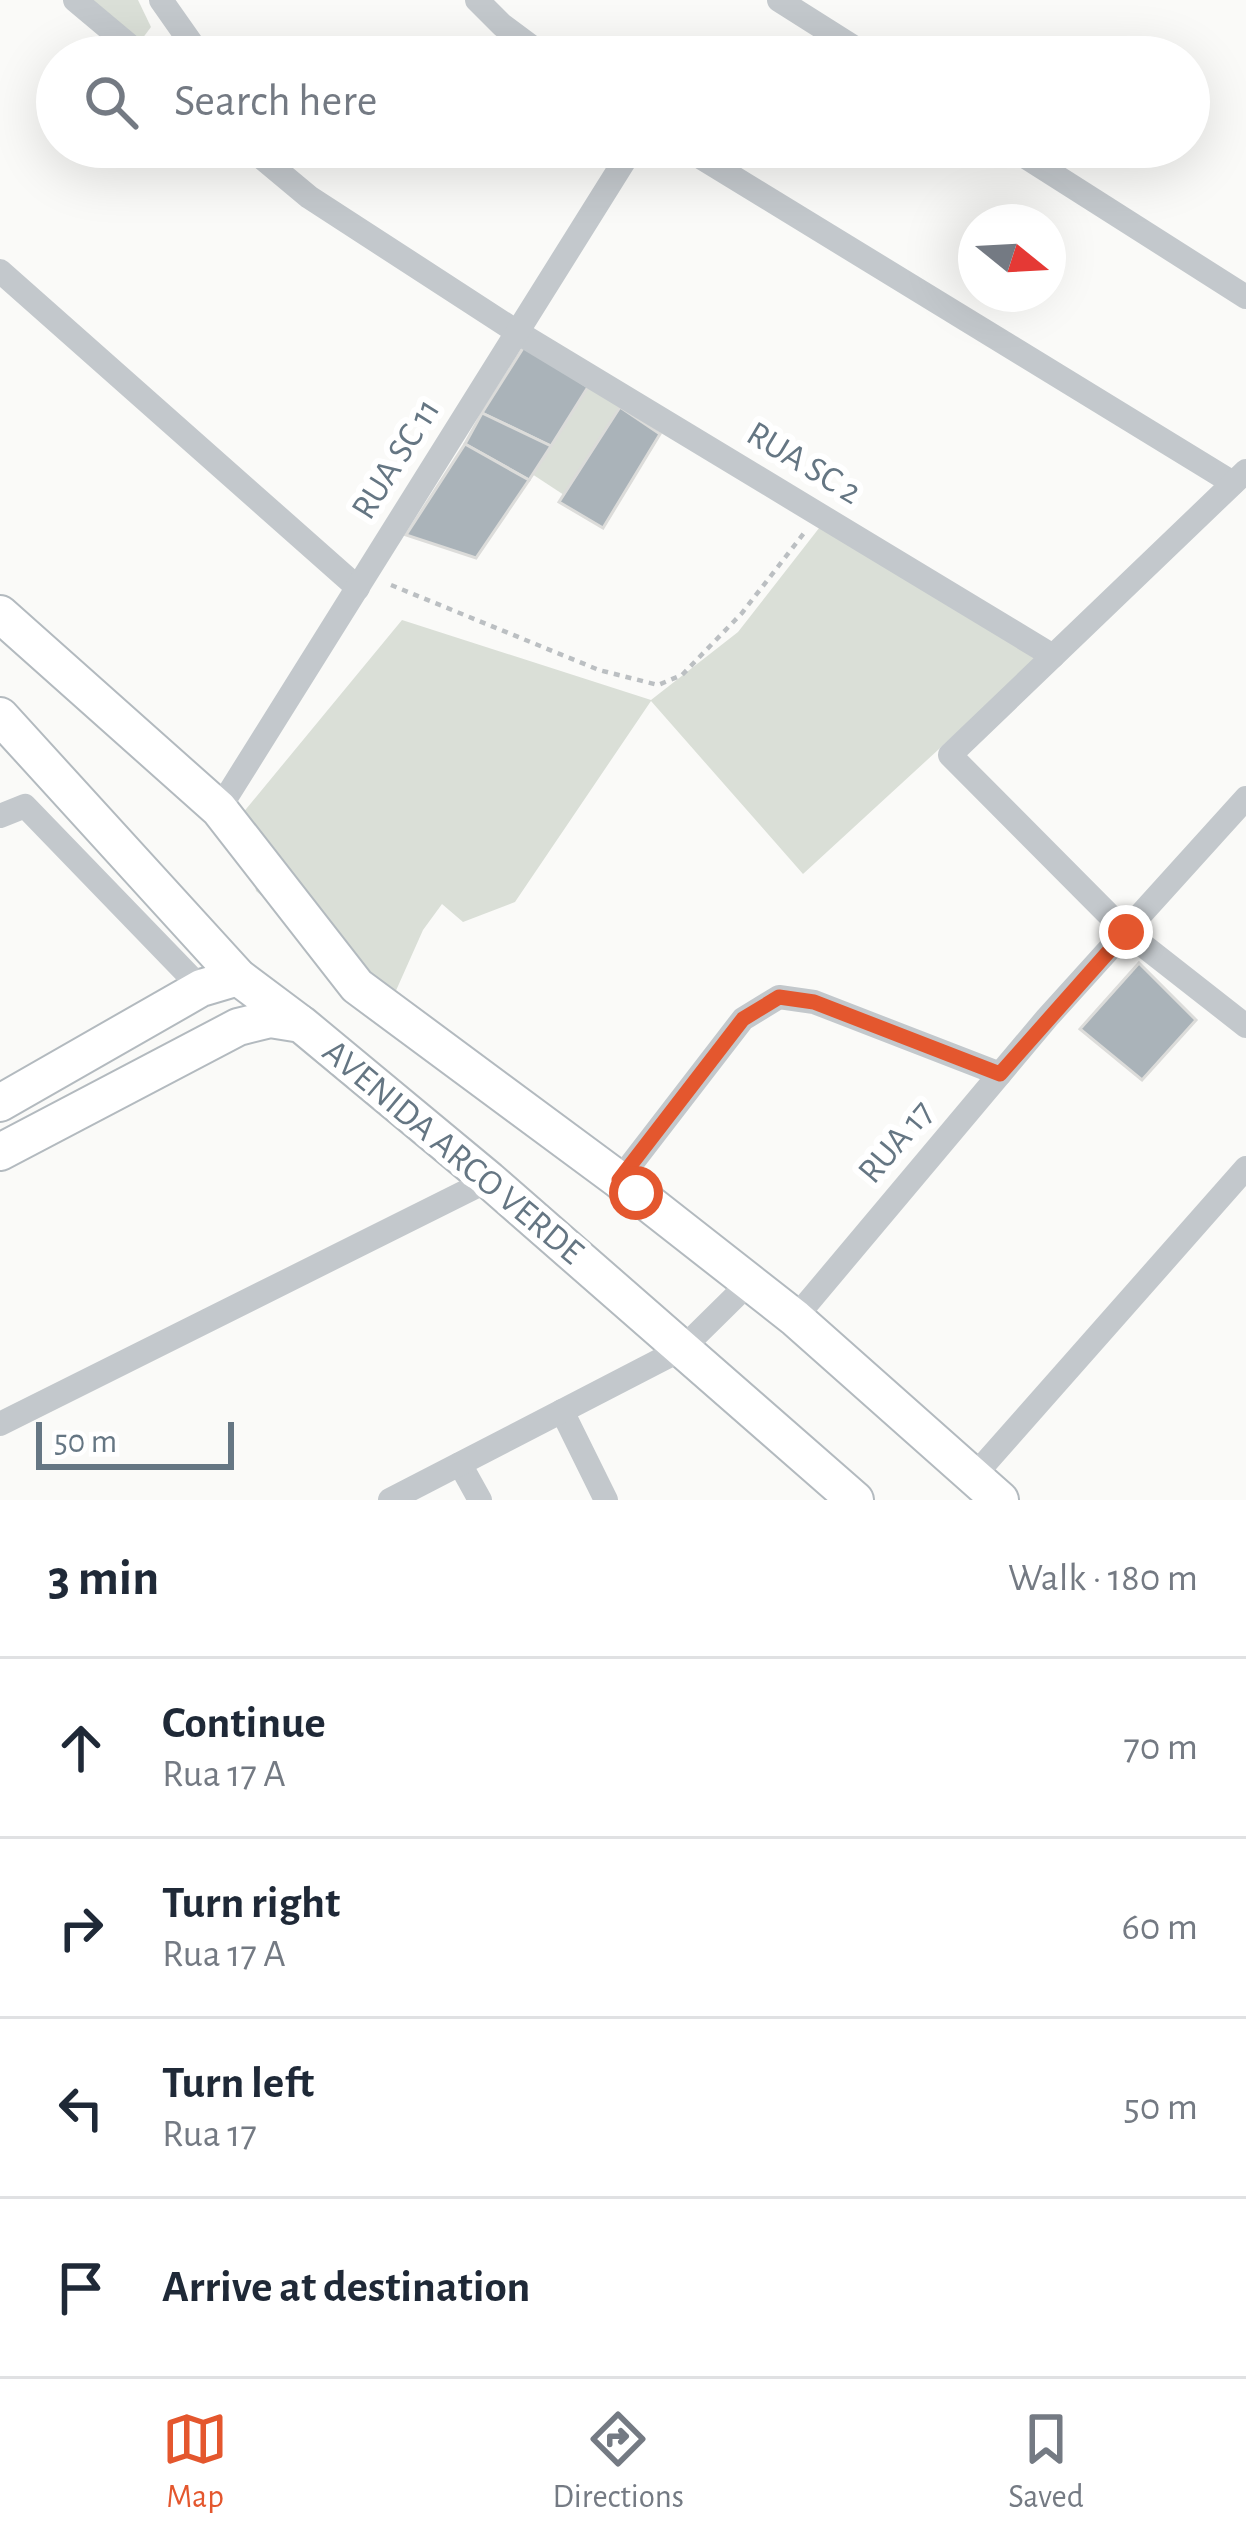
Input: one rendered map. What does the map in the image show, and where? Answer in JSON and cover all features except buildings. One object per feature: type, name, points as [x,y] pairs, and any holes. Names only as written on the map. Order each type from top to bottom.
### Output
[{"type":"street","points":[[75,0],[118,36]]},
{"type":"street","points":[[161,0],[186,36]]},
{"type":"street","points":[[477,0],[517,36]]},
{"type":"street","points":[[779,0],[836,36]]},
{"type":"street","points":[[274,168],[309,197]]},
{"type":"street","points":[[286,168],[309,197]]},
{"type":"street","name":"RUA SC 11","points":[[219,808],[620,168]]},
{"type":"street","points":[[719,168],[1240,477],[950,755],[1126,932],[1246,1026]]},
{"type":"street","points":[[1043,168],[1246,297]]},
{"type":"street","name":"RUA SC 2","points":[[309,197],[517,332],[1053,656]]},
{"type":"street","points":[[0,271],[362,581]]},
{"type":"street","name":"AVENIDA ARCO VERDE","points":[[0,614],[219,808],[357,986],[619,1180],[795,1318],[987,1489]]},
{"type":"street","points":[[0,716],[238,977],[301,1024]]},
{"type":"street","name":"RUA 17","points":[[795,1318],[1000,1074],[1246,799]]},
{"type":"street","points":[[0,816],[25,806],[201,988]]},
{"type":"street","points":[[0,1103],[201,988],[238,977]]},
{"type":"street","points":[[619,1180],[743,1019],[779,997],[814,1002],[1000,1074]]},
{"type":"street","name":"AVENIDA ARCO VERDE","points":[[0,1152],[238,1027],[269,1019],[301,1024],[489,1180],[855,1500]]},
{"type":"street","points":[[987,1489],[1246,1168]]},
{"type":"street","points":[[0,1424],[489,1180]]},
{"type":"street","points":[[390,1500],[682,1349],[749,1283]]},
{"type":"street","points":[[562,1411],[606,1500]]},
{"type":"street","points":[[460,1464],[479,1500]]},
{"type":"path","points":[[362,581],[578,662],[658,685],[682,675],[742,613],[818,514]]},
{"type":"shaded area","points":[[90,0],[138,0],[151,27],[144,36],[131,36]]},
{"type":"shaded area","points":[[588,387],[620,407],[564,495],[532,474]]},
{"type":"shaded area","points":[[823,523],[1037,659],[803,874],[651,701],[515,902],[463,922],[442,904],[423,930],[390,1004],[256,891],[242,814],[402,620],[651,700],[738,632]]},
{"type":"route","points":[[636,1193],[619,1180],[743,1019],[779,997],[814,1002],[1000,1074],[1126,932]]}]
